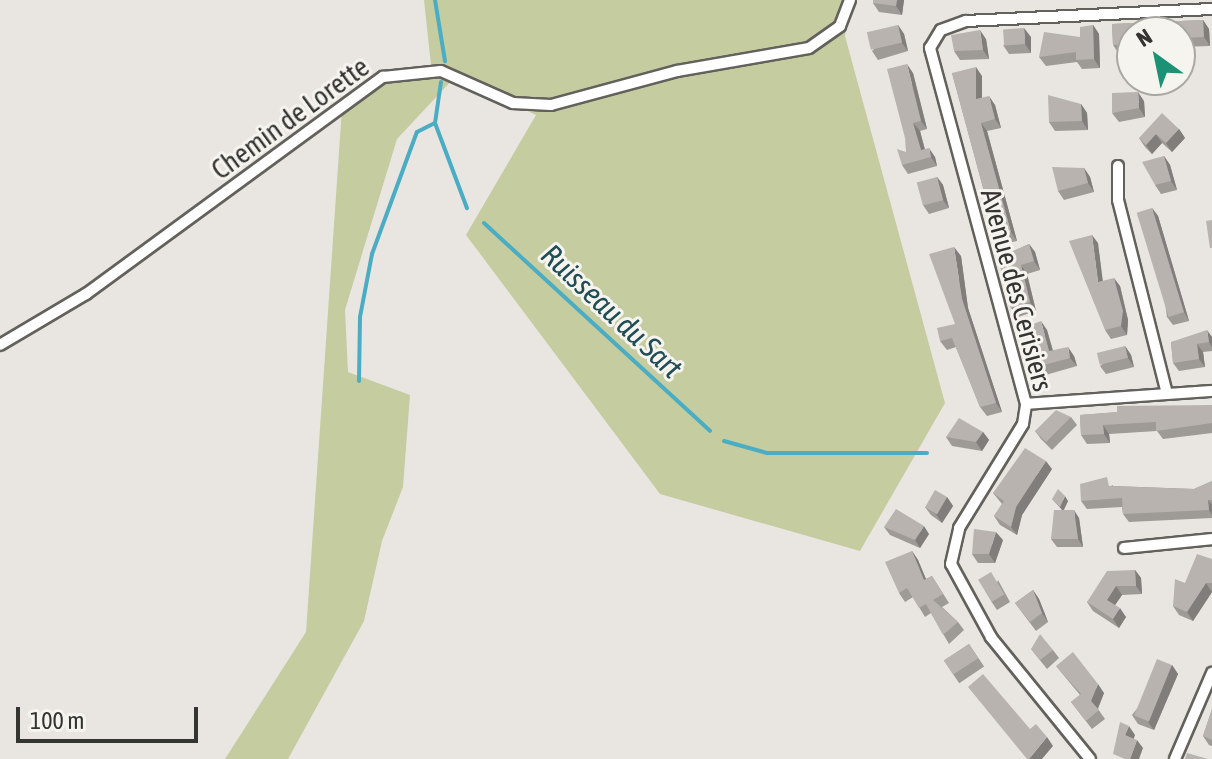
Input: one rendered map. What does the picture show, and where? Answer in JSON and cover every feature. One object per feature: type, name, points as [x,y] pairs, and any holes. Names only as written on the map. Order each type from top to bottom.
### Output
[{"type":"street","name":"Chemin de Lorette","points":[[0,345],[86,294],[383,77],[441,71],[513,103],[551,105],[677,71],[809,48],[840,26],[850,0]]},
{"type":"street","points":[[1185,5],[1212,9]]},
{"type":"street","name":"Avenue des Cerisiers","points":[[1090,759],[991,637],[951,564],[959,528],[1023,424],[1026,404],[930,61],[934,38],[951,23],[1185,5]]},
{"type":"street","points":[[1118,166],[1118,200],[1167,393]]},
{"type":"street","points":[[1026,404],[1212,391]]},
{"type":"street","points":[[1124,548],[1212,539]]},
{"type":"street","points":[[1175,759],[1212,673]]},
{"type":"green space","points":[[424,0],[850,0],[845,36],[945,403],[860,551],[660,494],[466,235],[536,115],[431,65]]},
{"type":"green space","points":[[429,72],[453,79],[397,139],[345,310],[348,372],[410,395],[403,487],[382,541],[364,621],[288,759],[225,759],[306,632],[342,108],[390,77]]},
{"type":"building","points":[[873,0],[897,0],[896,6],[873,3]]},
{"type":"building","points":[[1196,20],[1203,20],[1204,37],[1196,37]]},
{"type":"building","points":[[1112,24],[1116,24],[1116,45],[1113,45]]},
{"type":"building","points":[[898,25],[902,43],[871,50],[867,32]]},
{"type":"building","points":[[1093,25],[1094,59],[1076,60],[1076,52],[1039,57],[1044,32],[1080,37],[1080,27]]},
{"type":"building","points":[[1024,28],[1025,44],[1004,45],[1003,29]]},
{"type":"building","points":[[980,30],[983,50],[954,51],[951,35]]},
{"type":"building","points":[[907,64],[921,121],[913,123],[921,150],[929,148],[931,157],[902,165],[897,149],[906,152],[905,138],[887,69]]},
{"type":"building","points":[[976,67],[976,99],[989,96],[995,119],[981,123],[1011,232],[996,236],[952,73]]},
{"type":"building","points":[[1112,93],[1116,93],[1116,96],[1138,96],[1139,108],[1112,113]]},
{"type":"building","points":[[1048,95],[1081,104],[1082,121],[1049,122]]},
{"type":"building","points":[[1162,113],[1179,129],[1166,143],[1156,134],[1146,145],[1139,138]]},
{"type":"building","points":[[1164,156],[1171,181],[1155,185],[1142,162]]},
{"type":"building","points":[[1052,167],[1084,168],[1088,183],[1058,191]]},
{"type":"building","points":[[937,177],[943,200],[923,206],[917,182]]},
{"type":"building","points":[[1152,208],[1184,312],[1169,317],[1137,213]]},
{"type":"building","points":[[1212,220],[1212,248],[1210,248],[1206,221]]},
{"type":"building","points":[[1092,235],[1098,282],[1114,278],[1123,311],[1121,326],[1105,330],[1069,241]]},
{"type":"building","points":[[1029,244],[1034,261],[1021,265],[1030,302],[1011,308],[998,258]]},
{"type":"building","points":[[954,247],[962,299],[996,403],[980,407],[952,338],[940,341],[937,328],[955,324],[929,254]]},
{"type":"building","points":[[1041,321],[1049,351],[1068,347],[1070,358],[1029,369],[1017,330]]},
{"type":"building","points":[[1207,330],[1209,342],[1197,344],[1199,359],[1173,363],[1171,342]]},
{"type":"building","points":[[1125,346],[1128,358],[1100,365],[1097,353]]},
{"type":"building","points":[[1212,405],[1212,423],[1156,431],[1156,422],[1103,425],[1104,434],[1081,435],[1080,415],[1117,412],[1117,406]]},
{"type":"building","points":[[1056,410],[1071,417],[1046,442],[1035,431]]},
{"type":"building","points":[[959,418],[983,432],[976,442],[946,437]]},
{"type":"building","points":[[1025,448],[1046,461],[1016,507],[1011,527],[994,516],[1004,501],[993,493]]},
{"type":"building","points":[[1107,477],[1109,486],[1194,489],[1212,481],[1212,500],[1208,500],[1209,510],[1123,514],[1122,498],[1081,501],[1080,484]]},
{"type":"building","points":[[1058,489],[1065,496],[1060,507],[1052,499]]},
{"type":"building","points":[[935,490],[947,497],[937,514],[925,507]]},
{"type":"building","points":[[896,509],[924,526],[915,540],[884,527]]},
{"type":"building","points":[[1054,510],[1074,510],[1078,539],[1051,539]]},
{"type":"building","points":[[974,529],[996,532],[989,554],[972,554]]},
{"type":"building","points":[[912,551],[924,580],[932,576],[943,594],[933,600],[958,622],[943,635],[926,604],[919,608],[907,588],[899,593],[885,562]]},
{"type":"building","points":[[1197,554],[1212,559],[1212,583],[1206,583],[1187,612],[1173,606],[1175,579],[1185,583]]},
{"type":"building","points":[[1135,570],[1136,586],[1116,586],[1107,600],[1120,608],[1113,619],[1087,602],[1107,571]]},
{"type":"building","points":[[991,572],[1004,594],[992,602],[978,580]]},
{"type":"building","points":[[1033,590],[1042,613],[1030,622],[1015,603]]},
{"type":"building","points":[[1040,634],[1053,650],[1040,660],[1031,649]]},
{"type":"building","points":[[969,644],[978,658],[953,675],[944,660]]},
{"type":"building","points":[[1073,652],[1098,684],[1091,701],[1099,710],[1086,721],[1071,702],[1081,694],[1056,666]]},
{"type":"building","points":[[1157,659],[1172,665],[1149,722],[1134,716]]},
{"type":"building","points":[[983,674],[1030,729],[1036,724],[1047,737],[1029,759],[968,687]]},
{"type":"building","points":[[1212,709],[1212,740],[1203,736]]},
{"type":"building","points":[[1120,722],[1129,726],[1125,735],[1137,740],[1130,759],[1113,754]]},
{"type":"building","points":[[1187,753],[1208,759],[1185,759]]},
{"type":"waterway","name":"Ruisseau du Sart","points":[[435,0],[445,61]]},
{"type":"waterway","name":"Ruisseau du Sart","points":[[441,82],[435,123],[467,208]]},
{"type":"waterway","points":[[359,381],[360,317],[372,254],[417,132],[435,123]]},
{"type":"waterway","name":"Ruisseau du Sart","points":[[484,223],[710,431]]},
{"type":"waterway","name":"Ruisseau du Sart","points":[[724,441],[767,453],[927,453]]}]
